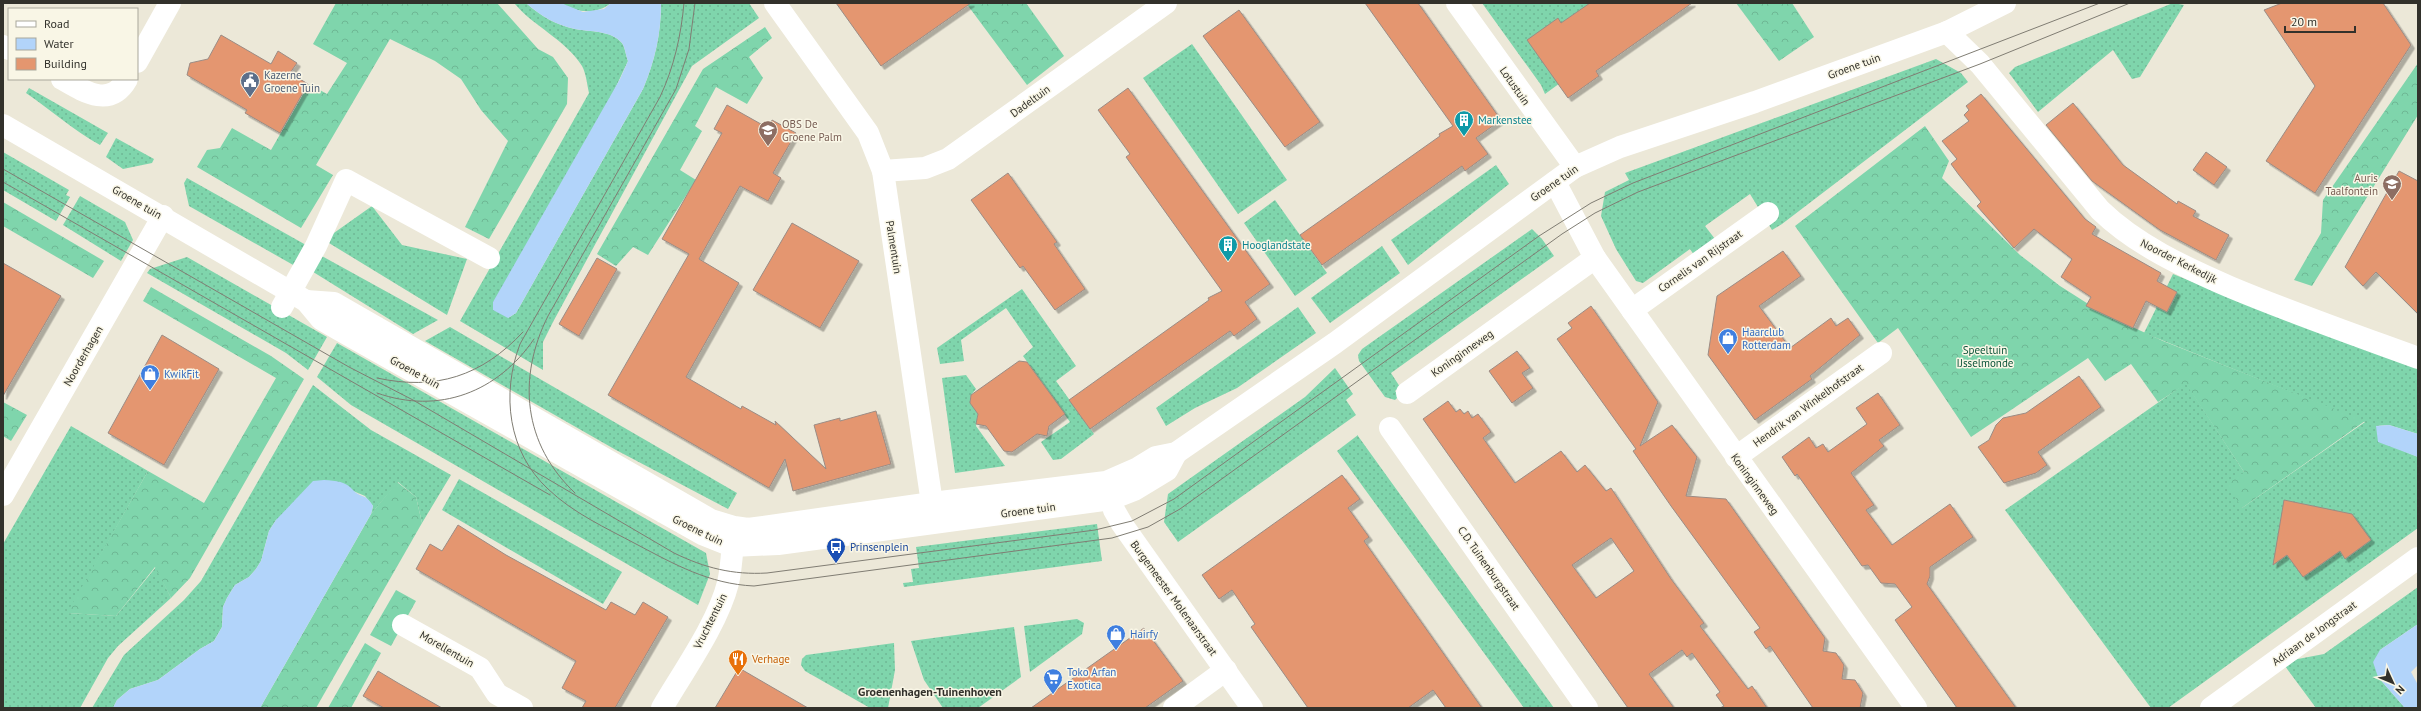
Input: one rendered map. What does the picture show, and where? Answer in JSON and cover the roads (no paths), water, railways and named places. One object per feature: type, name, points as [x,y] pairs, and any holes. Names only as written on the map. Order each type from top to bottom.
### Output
[{"type":"street","points":[[138,60],[170,3]]},
{"type":"street","name":"Palmentuin","points":[[775,3],[868,134],[883,171],[933,512]]},
{"type":"street","name":"Dadeltuin","points":[[883,171],[925,168],[948,159],[1166,3]]},
{"type":"street","name":"Lotustuin","points":[[1456,3],[1575,168]]},
{"type":"street","name":"Groene tuin","points":[[3,125],[163,216],[338,329],[702,534],[733,536],[748,529],[933,512],[1108,490],[1134,490],[1167,470],[1176,452],[1335,343],[1575,168],[1620,147],[1955,38],[2005,3]]},
{"type":"street","name":"Noorder Kerkedijk","points":[[1955,38],[2100,210],[2112,222],[2135,238],[2193,271],[2273,305],[2418,358]]},
{"type":"street","points":[[64,80],[92,96],[108,96],[124,84],[126,80]]},
{"type":"street","points":[[293,300],[346,180],[489,258]]},
{"type":"street","name":"Koninginneweg","points":[[1555,182],[1595,258],[1916,708]]},
{"type":"street","name":"Cornelis van Rijstraat","points":[[1632,310],[1768,213]]},
{"type":"street","name":"Noorderhagen","points":[[3,495],[163,216]]},
{"type":"street","name":"Koninginneweg","points":[[1407,392],[1595,258]]},
{"type":"street","name":"Hendrik van Winkelhofstraat","points":[[1736,457],[1881,353]]},
{"type":"street","name":"C.D. Tuinenburgstraat","points":[[1390,428],[1584,707]]},
{"type":"street","name":"Burgemeester Molenaarstraat","points":[[1108,490],[1122,524],[1252,708]]},
{"type":"street","name":"Vruchtentuin","points":[[662,708],[712,620],[722,598],[730,573],[733,536]]},
{"type":"street","name":"Adriaan de Jongstraat","points":[[2211,708],[2418,558]]},
{"type":"street","name":"Morellentuin","points":[[403,625],[480,668],[497,694],[522,708]]},
{"type":"street","points":[[1174,708],[1226,670]]},
{"type":"water","points":[[526,3],[561,3],[583,12],[604,9],[611,3],[661,3],[661,14],[651,68],[643,89],[516,313],[508,318],[493,310],[493,302],[620,79],[628,61],[622,43],[612,36],[600,32],[575,29],[561,25],[543,16]]},
{"type":"water","points":[[2389,425],[2418,434],[2418,457],[2378,442],[2376,426]]},
{"type":"water","points":[[324,480],[344,483],[358,494],[368,499],[373,506],[371,514],[260,708],[113,708],[117,700],[130,689],[158,680],[200,649],[214,641],[222,627],[223,607],[227,598],[235,585],[249,577],[256,569],[261,561],[269,531],[276,520],[313,481]]},
{"type":"water","points":[[2418,624],[2418,665],[2411,672],[2418,685],[2418,708],[2405,708],[2378,677],[2373,662],[2380,650]]},
{"type":"tram line","points":[[684,3],[676,51],[660,97],[520,344],[514,363],[511,383],[510,402],[512,421],[524,458],[535,474],[558,498],[579,513],[664,559],[692,572],[722,581],[754,586],[1112,538],[1148,527],[1180,509],[1562,234],[1595,213],[1638,192],[1980,64],[2130,3]]},
{"type":"tram line","points":[[575,493],[558,474],[544,453],[535,432],[530,409],[529,386],[532,363],[538,339],[548,316],[676,89],[689,49],[695,3]]},
{"type":"tram line","points":[[3,169],[349,367],[413,400],[674,553],[697,563],[731,572],[767,573],[1095,530],[1132,521],[1174,499],[1539,236],[1591,203],[1633,183],[2100,3]]},
{"type":"tram line","points":[[3,182],[550,495]]},
{"type":"tram line","points":[[377,378],[399,382],[419,382],[438,381],[457,376],[491,360],[523,332]]},
{"type":"tram line","points":[[377,393],[400,399],[423,401],[444,400],[465,394],[485,385],[503,373],[534,339]]},
{"type":"place","name":"Kazerne Groene Tuin","points":[[250,98]]},
{"type":"place","name":"Markenstee","points":[[1464,137]]},
{"type":"place","name":"OBS De Groene Palm","points":[[768,147]]},
{"type":"place","name":"Auris Taalfontein","points":[[2392,201]]},
{"type":"place","name":"Hooglandstate","points":[[1228,262]]},
{"type":"place","name":"Haarclub Rotterdam","points":[[1728,355]]},
{"type":"place","name":"KwikFit","points":[[150,391]]},
{"type":"place","name":"Prinsenplein","points":[[836,564]]},
{"type":"place","name":"Hairfy","points":[[1116,651]]},
{"type":"place","name":"Verhage","points":[[738,676]]},
{"type":"place","name":"Toko Arfan Exotica","points":[[1053,695]]},
{"type":"district","name":"Groenenhagen-Tuinenhoven","points":[[930,692]]},
{"type":"park label","name":"Speeltuin IJsselmonde","points":[[1985,356]]}]
